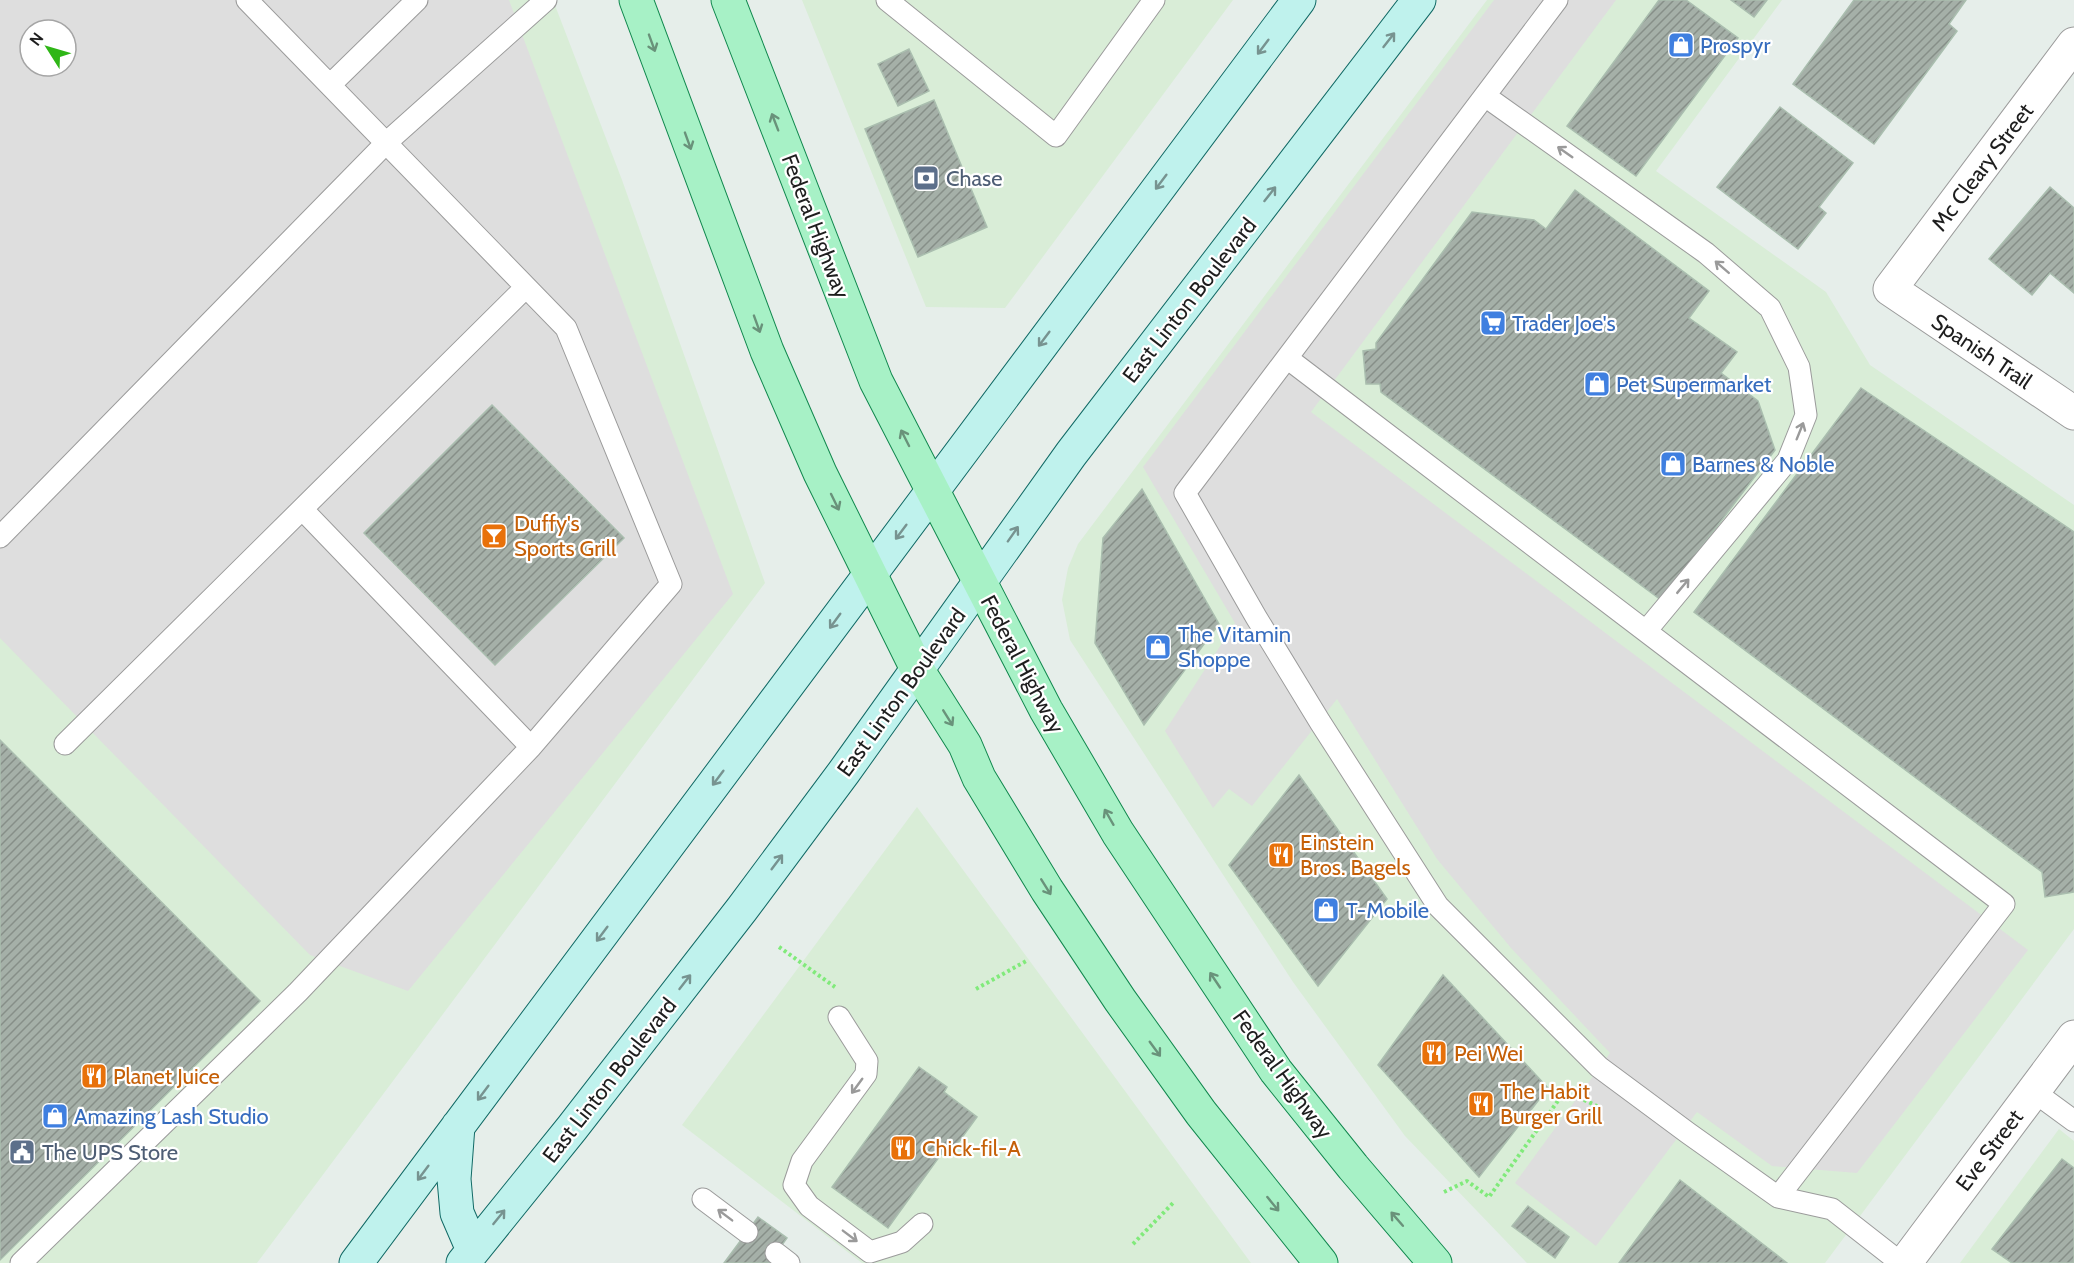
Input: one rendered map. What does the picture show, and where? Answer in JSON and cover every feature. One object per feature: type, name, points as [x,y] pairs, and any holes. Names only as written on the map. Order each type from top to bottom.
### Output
[{"type":"main road","points":[[636,0],[766,351],[820,473],[917,669],[964,745],[979,778],[1120,1000],[1201,1113],[1322,1263]]},
{"type":"main road","name":"Federal Highway","points":[[728,0],[876,381],[1046,710],[1118,833],[1276,1071],[1353,1167],[1435,1263]]},
{"type":"main road","points":[[356,1263],[1299,0]]},
{"type":"main road","name":"East Linton Boulevard","points":[[468,1256],[572,1128],[742,909],[844,772],[1071,454],[1419,0]]},
{"type":"main road","points":[[458,1126],[454,1179],[457,1213],[468,1256]]},
{"type":"street","name":"Mc Cleary Street","points":[[1890,289],[2074,44]]},
{"type":"street","name":"Spanish Trail","points":[[1890,289],[2074,413]]},
{"type":"street","name":"Eve Street","points":[[1903,1263],[2074,1037]]},
{"type":"lane","points":[[21,1263],[298,992],[531,747],[671,584],[566,328],[247,0]]},
{"type":"lane","points":[[330,85],[417,0]]},
{"type":"lane","points":[[0,537],[387,142],[546,0]]},
{"type":"lane","points":[[887,0],[1056,136],[1154,0]]},
{"type":"lane","points":[[1557,0],[1185,493],[1256,617],[1320,722],[1438,906],[1599,1067],[1778,1197],[1832,1209],[1903,1263]]},
{"type":"lane","points":[[1485,96],[1706,253],[1762,301],[1770,308],[1799,367],[1806,415],[1788,460],[1646,631]]},
{"type":"lane","points":[[65,744],[526,287]]},
{"type":"lane","points":[[1287,358],[2004,903],[1778,1197]]},
{"type":"lane","points":[[302,509],[531,747]]},
{"type":"lane","points":[[839,1017],[867,1061],[866,1074],[802,1161],[794,1185],[809,1206],[870,1252],[902,1242],[922,1224]]},
{"type":"lane","points":[[2033,1091],[2074,1121]]},
{"type":"lane","points":[[703,1199],[747,1232]]},
{"type":"path","points":[[779,947],[835,988]]},
{"type":"path","points":[[976,989],[1028,960]]},
{"type":"path","points":[[1444,1192],[1467,1181],[1489,1197],[1565,1092],[1598,1107]]},
{"type":"path","points":[[1133,1244],[1174,1202]]},
{"type":"shaded area","points":[[0,0],[553,0],[622,180],[765,583],[257,1263],[0,1263]]},
{"type":"shaded area","points":[[0,0],[509,0],[733,594],[408,991],[310,955],[0,638]]},
{"type":"shaded area","points":[[802,0],[1233,0],[1005,308],[926,307]]},
{"type":"shaded area","points":[[1487,0],[1782,0],[1656,171],[1826,292],[1870,365],[2074,505],[2074,929],[1825,1263],[1527,1263],[1405,1136],[1293,982],[1070,640],[1062,600],[1068,568],[1078,544]]},
{"type":"shaded area","points":[[1494,0],[1616,0],[1311,412],[2028,950],[1857,1173],[1772,1166],[1697,1112],[1596,1246],[1515,1183],[1610,1053],[1511,948],[1437,859],[1337,699],[1252,806],[1229,789],[1213,808],[1165,731],[1235,623],[1143,467]]},
{"type":"shaded area","points":[[917,807],[1251,1263],[862,1263],[682,1125]]},
{"type":"shaded area","points":[[2059,1129],[2074,1141],[2074,1263],[1960,1263]]},
{"type":"building","points":[[1659,0],[1686,0],[1738,38],[1636,176],[1567,126]]},
{"type":"building","points":[[1731,0],[1767,0],[1754,17]]},
{"type":"building","points":[[1854,0],[1966,0],[1949,24],[1957,31],[1874,144],[1793,84]]},
{"type":"building","points":[[909,49],[929,91],[898,106],[878,64]]},
{"type":"building","name":"Chase","points":[[934,100],[987,227],[918,257],[865,129]]},
{"type":"building","points":[[1780,107],[1853,163],[1819,207],[1826,213],[1798,249],[1717,187]]},
{"type":"building","points":[[2050,187],[2074,208],[2074,293],[2050,273],[2032,295],[1989,259]]},
{"type":"building","points":[[1575,190],[1709,291],[1689,318],[1737,352],[1721,373],[1758,401],[1775,450],[1661,600],[1381,392],[1380,384],[1366,384],[1363,351],[1376,349],[1376,343],[1472,212],[1534,220],[1546,229]]},
{"type":"building","points":[[1861,388],[2074,532],[2074,892],[2045,897],[2042,872],[1694,612]]},
{"type":"building","name":"Duffy's Sports Grill","points":[[492,405],[624,538],[495,665],[364,533]]},
{"type":"building","points":[[1142,489],[1219,624],[1144,725],[1095,643],[1103,538]]},
{"type":"building","points":[[0,740],[260,1001],[0,1260]]},
{"type":"building","points":[[1299,775],[1387,899],[1318,986],[1229,865]]},
{"type":"building","points":[[1443,975],[1548,1088],[1479,1177],[1378,1065]]},
{"type":"building","name":"Chick-fil-A","points":[[919,1067],[947,1087],[944,1092],[977,1117],[953,1150],[947,1146],[888,1228],[832,1187]]},
{"type":"building","points":[[2062,1159],[2074,1168],[2074,1263],[2012,1263],[1992,1249]]},
{"type":"building","points":[[1680,1180],[1787,1263],[1619,1263]]},
{"type":"building","points":[[1528,1206],[1569,1237],[1555,1258],[1512,1226]]},
{"type":"building","points":[[758,1217],[787,1238],[769,1263],[724,1263]]},
{"type":"place","name":"Prospyr","points":[[1681,45]]},
{"type":"place","name":"Chase","points":[[926,178]]},
{"type":"place","name":"Trader Joe's","points":[[1493,323]]},
{"type":"place","name":"Pet Supermarket","points":[[1597,384]]},
{"type":"place","name":"Barnes & Noble","points":[[1673,464]]},
{"type":"place","name":"Duffy's Sports Grill","points":[[494,536]]},
{"type":"place","name":"The Vitamin Shoppe","points":[[1158,647]]},
{"type":"place","name":"Einstein Bros. Bagels","points":[[1281,855]]},
{"type":"place","name":"T-Mobile","points":[[1326,910]]},
{"type":"place","name":"Pei Wei","points":[[1434,1053]]},
{"type":"place","name":"Planet Juice","points":[[94,1076]]},
{"type":"place","name":"The Habit Burger Grill","points":[[1481,1104]]},
{"type":"place","name":"Amazing Lash Studio","points":[[55,1116]]},
{"type":"place","name":"Chick-fil-A","points":[[903,1148]]},
{"type":"place","name":"The UPS Store","points":[[22,1152]]}]
